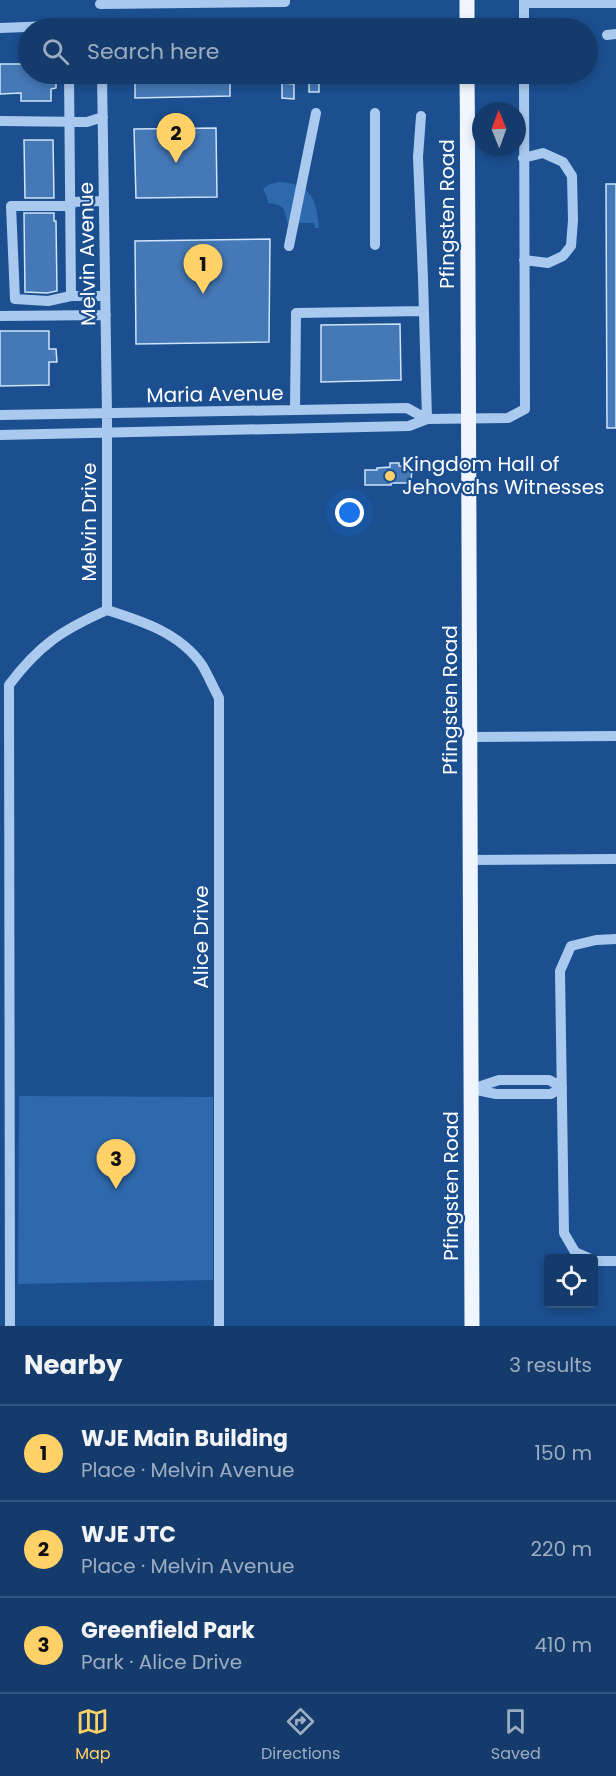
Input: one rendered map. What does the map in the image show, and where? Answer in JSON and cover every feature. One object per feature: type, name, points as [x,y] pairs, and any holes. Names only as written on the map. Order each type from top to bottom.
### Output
[{"type":"main road","points":[[466,0],[467,18]]},
{"type":"main road","name":"Pfingsten Road","points":[[467,84],[472,737],[470,860],[472,1326]]},
{"type":"street","points":[[101,18],[100,2],[285,2],[285,0]]},
{"type":"street","points":[[524,18],[524,2],[616,3]]},
{"type":"street","points":[[0,28],[18,28]]},
{"type":"street","points":[[69,84],[71,296]]},
{"type":"street","name":"Melvin Avenue","points":[[102,84],[107,434]]},
{"type":"street","points":[[523,158],[543,153],[562,162],[572,176],[571,246],[563,256],[548,263],[524,260],[523,158],[524,84]]},
{"type":"street","points":[[289,246],[316,112]]},
{"type":"street","points":[[375,113],[375,245]]},
{"type":"street","points":[[421,116],[418,157],[427,420]]},
{"type":"street","points":[[0,121],[87,122],[104,117]]},
{"type":"street","points":[[104,201],[11,206],[15,299],[48,301],[71,296],[105,296]]},
{"type":"street","name":"Maria Avenue","points":[[0,435],[409,426],[427,420],[508,418],[525,409],[524,260]]},
{"type":"street","points":[[295,410],[296,314],[424,311]]},
{"type":"street","points":[[0,316],[106,315]]},
{"type":"street","name":"Maria Avenue","points":[[0,415],[407,408],[427,420]]},
{"type":"street","name":"Melvin Drive","points":[[107,434],[107,610]]},
{"type":"street","points":[[10,1326],[4,1155],[9,685],[26,663],[49,642],[76,624],[107,610]]},
{"type":"street","name":"Alice Drive","points":[[107,610],[144,621],[176,638],[201,663],[219,698],[219,1326]]},
{"type":"street","points":[[472,737],[616,736]]},
{"type":"street","points":[[470,860],[616,859]]},
{"type":"street","points":[[580,1254],[574,1251],[564,1233],[560,971],[572,946],[596,940],[616,939]]},
{"type":"street","points":[[472,1089],[496,1094],[551,1094],[562,1087]]},
{"type":"street","points":[[598,1261],[616,1261]]},
{"type":"shaded area","points":[[278,182],[298,186],[310,194],[314,201],[319,228],[315,228],[314,223],[287,223],[282,208],[268,203],[263,189]]},
{"type":"shaded area","points":[[19,1096],[213,1097],[213,1280],[18,1284]]},
{"type":"building","points":[[0,64],[18,64],[18,84],[56,84],[56,88],[51,89],[51,101],[21,101],[21,93],[0,94]]},
{"type":"building","points":[[135,84],[230,84],[230,96],[135,98]]},
{"type":"building","points":[[282,84],[294,84],[294,99],[282,98]]},
{"type":"building","points":[[309,84],[319,84],[319,92],[309,92]]},
{"type":"building","points":[[216,128],[217,197],[136,198],[134,129]]},
{"type":"building","points":[[24,140],[53,140],[54,198],[25,198]]},
{"type":"building","points":[[606,184],[616,184],[616,428],[607,428]]},
{"type":"building","points":[[24,213],[54,213],[57,291],[25,292]]},
{"type":"building","points":[[270,239],[269,342],[136,344],[135,241]]},
{"type":"building","points":[[400,324],[401,380],[321,382],[321,325]]},
{"type":"building","points":[[0,331],[49,331],[49,349],[56,349],[57,362],[49,362],[49,385],[0,386]]},
{"type":"building","name":"Kingdom Hall of Jehovahs Witnesses","points":[[390,463],[412,467],[411,483],[365,485],[365,470],[390,467]]},
{"type":"place","name":"WJE JTC","points":[[176,163]]},
{"type":"place","name":"WJE Main Building","points":[[203,294]]},
{"type":"place","name":"Kingdom Hall of Jehovahs Witnesses","points":[[390,476]]},
{"type":"place","name":"Greenfield Park","points":[[116,1189]]}]
